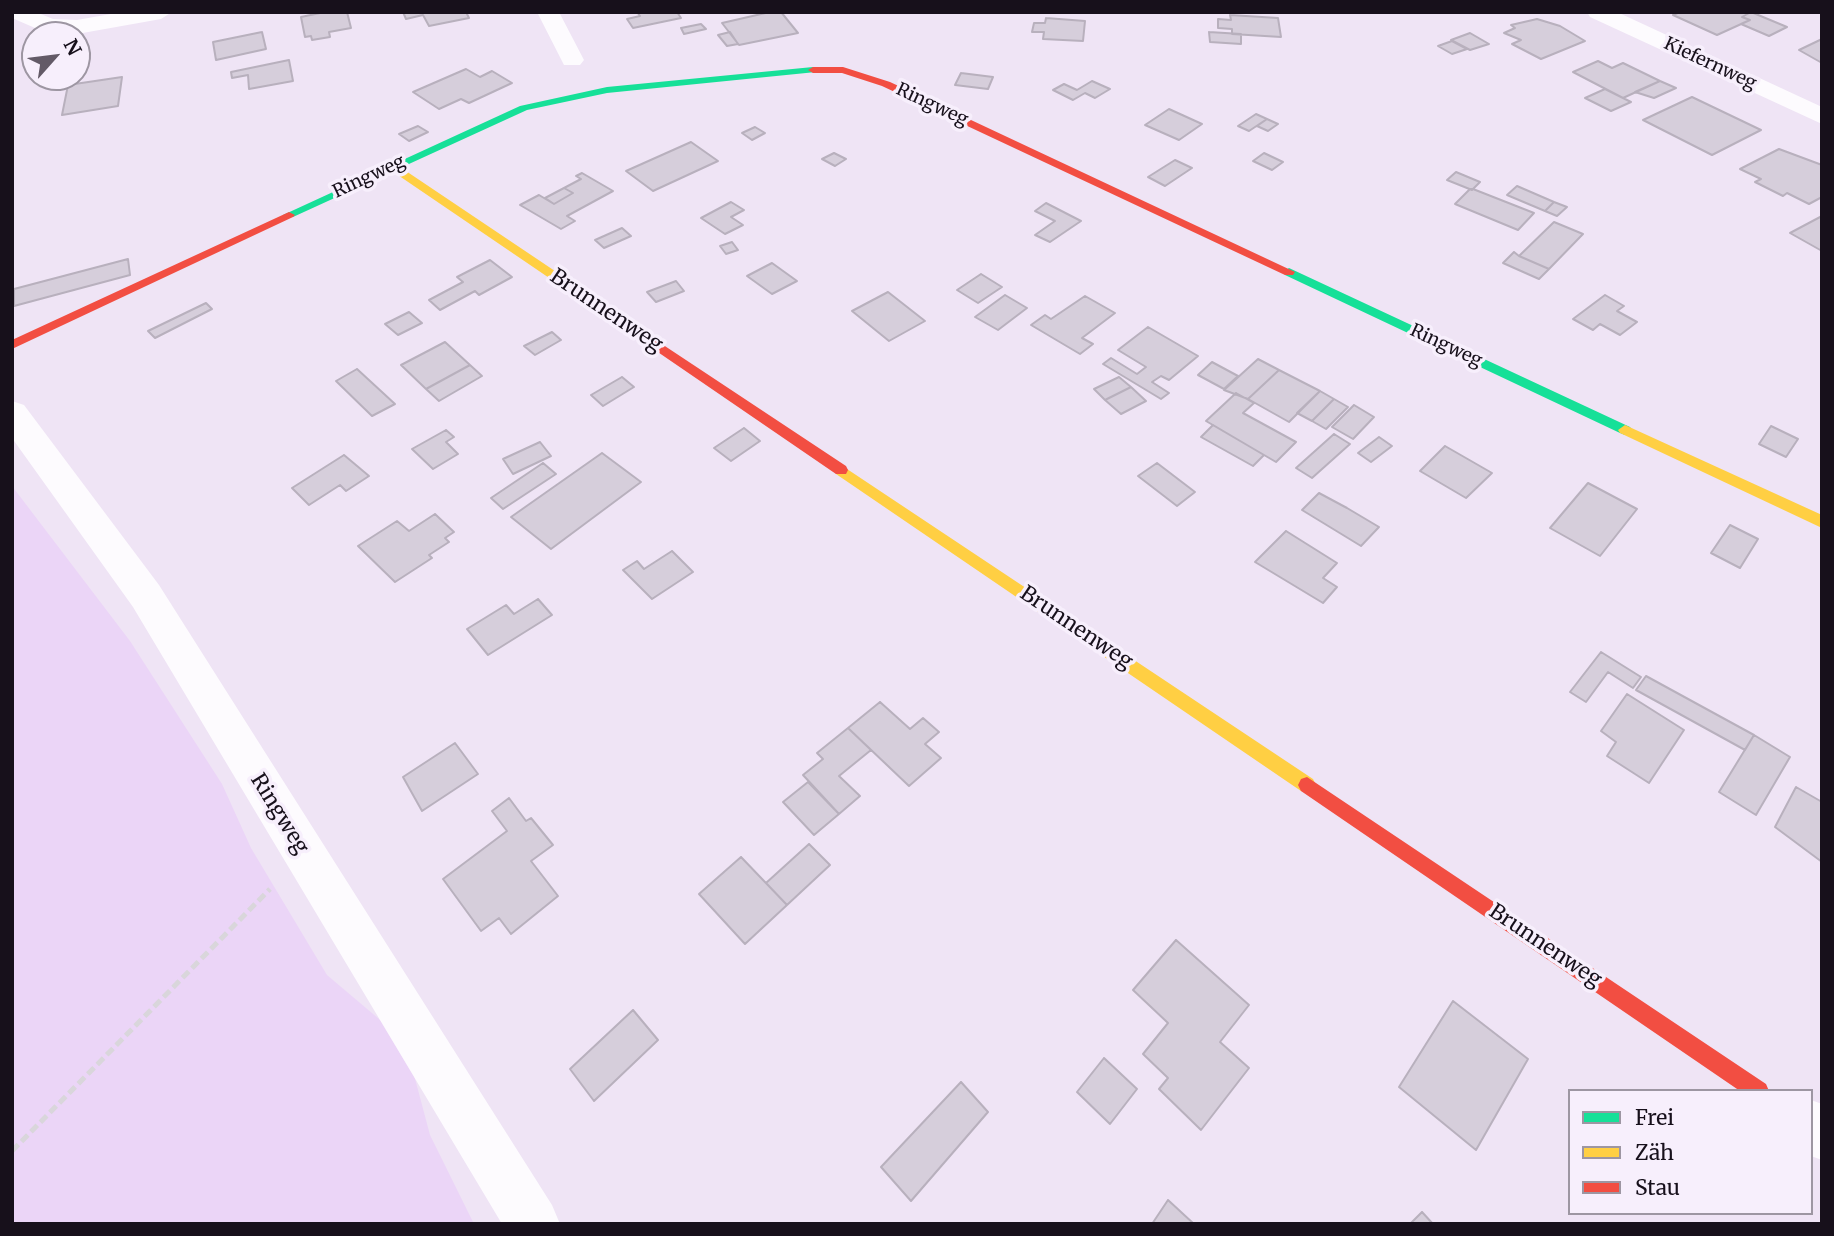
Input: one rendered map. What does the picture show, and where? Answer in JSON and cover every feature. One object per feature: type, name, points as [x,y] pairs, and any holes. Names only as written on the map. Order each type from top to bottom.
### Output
[{"type":"street","points":[[16,12],[50,26],[77,27],[161,12]]},
{"type":"street","points":[[548,12],[572,60]]},
{"type":"street","name":"Kiefernweg","points":[[1598,12],[1822,117]]},
{"type":"street","name":"Ringweg","points":[[12,345],[524,108],[607,90],[790,70],[843,70],[899,89],[1822,522]]},
{"type":"street","name":"Brunnenweg","points":[[393,167],[1756,1089]]},
{"type":"street","name":"Ringweg","points":[[12,414],[146,596],[533,1224]]},
{"type":"path","points":[[12,1150],[304,854]]},
{"type":"shaded area","points":[[12,486],[130,641],[222,784],[251,848],[327,975],[405,1041],[430,1135],[474,1224],[12,1224]]},
{"type":"building","points":[[325,12],[347,12],[351,28],[329,32],[330,37],[312,40],[311,36],[305,37],[301,17]]},
{"type":"building","points":[[403,12],[466,12],[469,18],[429,26],[423,15],[406,19]]},
{"type":"building","points":[[637,12],[677,12],[681,18],[633,28],[627,19],[640,16]]},
{"type":"building","points":[[781,12],[798,33],[739,45],[722,23]]},
{"type":"building","points":[[1680,12],[1751,12],[1742,17],[1750,20],[1717,35],[1673,15]]},
{"type":"building","points":[[1751,12],[1787,27],[1769,36],[1741,24],[1750,20],[1742,17]]},
{"type":"building","points":[[1230,15],[1278,18],[1281,37],[1232,34],[1232,29],[1218,28],[1218,19],[1231,20]]},
{"type":"building","points":[[1046,18],[1085,21],[1083,41],[1043,39],[1044,32],[1032,32],[1034,23],[1045,23]]},
{"type":"building","points":[[1537,19],[1560,26],[1585,41],[1541,59],[1512,44],[1521,40],[1504,33],[1515,28],[1511,25]]},
{"type":"building","points":[[701,24],[706,29],[684,34],[681,28]]},
{"type":"building","points":[[262,32],[266,49],[216,60],[213,42]]},
{"type":"building","points":[[730,32],[738,44],[727,46],[718,35]]},
{"type":"building","points":[[1209,32],[1241,34],[1241,44],[1210,42]]},
{"type":"building","points":[[1470,33],[1489,44],[1470,50],[1451,40]]},
{"type":"building","points":[[1822,39],[1822,63],[1799,50]]},
{"type":"building","points":[[1452,41],[1467,49],[1452,54],[1438,46]]},
{"type":"building","points":[[289,60],[293,81],[249,89],[248,75],[232,78],[231,72]]},
{"type":"building","points":[[1598,61],[1612,68],[1623,63],[1660,81],[1623,98],[1573,72]]},
{"type":"building","points":[[466,69],[480,77],[492,71],[512,83],[469,103],[461,99],[439,109],[413,92]]},
{"type":"building","points":[[961,73],[993,77],[988,89],[955,85]]},
{"type":"building","points":[[122,77],[118,106],[62,115],[67,91],[91,91],[91,82]]},
{"type":"building","points":[[1092,81],[1110,89],[1095,98],[1085,93],[1073,100],[1053,90],[1064,84],[1077,90]]},
{"type":"building","points":[[1660,81],[1676,88],[1654,98],[1635,92]]},
{"type":"building","points":[[1605,89],[1631,102],[1611,111],[1585,98]]},
{"type":"building","points":[[1692,97],[1761,130],[1712,155],[1643,120]]},
{"type":"building","points":[[1169,109],[1202,124],[1179,140],[1145,125]]},
{"type":"building","points":[[1256,114],[1267,119],[1249,131],[1238,126]]},
{"type":"building","points":[[1267,119],[1278,124],[1268,131],[1257,126]]},
{"type":"building","points":[[418,126],[428,132],[409,141],[399,134]]},
{"type":"building","points":[[755,127],[765,133],[752,140],[742,133]]},
{"type":"building","points":[[691,142],[718,161],[653,191],[626,171]]},
{"type":"building","points":[[1779,149],[1822,165],[1822,197],[1809,204],[1787,193],[1783,196],[1755,182],[1761,179],[1740,169]]},
{"type":"building","points":[[834,153],[846,159],[835,166],[822,159]]},
{"type":"building","points":[[1264,153],[1283,162],[1272,170],[1253,161]]},
{"type":"building","points":[[1175,160],[1192,168],[1165,186],[1148,177]]},
{"type":"building","points":[[1456,172],[1480,182],[1472,190],[1447,180]]},
{"type":"building","points":[[582,173],[613,191],[567,216],[575,221],[561,229],[520,205],[539,195],[554,204],[573,193],[564,188],[581,179],[576,176]]},
{"type":"building","points":[[1517,186],[1554,202],[1545,211],[1507,195]]},
{"type":"building","points":[[564,188],[573,193],[554,204],[545,198]]},
{"type":"building","points":[[1470,189],[1534,213],[1518,230],[1455,204]]},
{"type":"building","points":[[731,202],[744,210],[731,217],[743,225],[725,234],[701,218]]},
{"type":"building","points":[[1554,202],[1567,207],[1557,216],[1545,211]]},
{"type":"building","points":[[1046,203],[1081,221],[1050,242],[1035,235],[1055,221],[1035,211]]},
{"type":"building","points":[[1822,216],[1822,251],[1790,233]]},
{"type":"building","points":[[1554,222],[1583,234],[1549,269],[1519,256]]},
{"type":"building","points":[[622,228],[631,236],[604,248],[595,240]]},
{"type":"building","points":[[732,242],[738,250],[726,254],[720,246]]},
{"type":"building","points":[[1514,252],[1549,269],[1539,279],[1503,263]]},
{"type":"building","points":[[128,259],[130,275],[14,306],[14,289]]},
{"type":"building","points":[[490,260],[512,277],[479,295],[475,291],[440,310],[429,300],[463,282],[457,277]]},
{"type":"building","points":[[772,263],[797,281],[772,294],[747,276]]},
{"type":"building","points":[[981,274],[1002,287],[978,303],[957,290]]},
{"type":"building","points":[[676,281],[684,291],[656,302],[647,292]]},
{"type":"building","points":[[888,292],[925,321],[889,341],[852,311]]},
{"type":"building","points":[[1005,295],[1027,308],[998,330],[975,317]]},
{"type":"building","points":[[1605,295],[1624,306],[1617,311],[1637,322],[1620,335],[1600,324],[1593,330],[1573,319]]},
{"type":"building","points":[[1085,296],[1115,313],[1082,338],[1093,344],[1080,354],[1031,325],[1045,315],[1051,319]]},
{"type":"building","points":[[206,303],[212,309],[155,338],[148,331]]},
{"type":"building","points":[[409,312],[422,323],[398,335],[385,324]]},
{"type":"building","points":[[1148,327],[1198,356],[1169,380],[1161,376],[1152,382],[1169,393],[1161,399],[1103,364],[1111,358],[1137,374],[1146,367],[1118,350]]},
{"type":"building","points":[[552,332],[561,340],[535,355],[524,346]]},
{"type":"building","points":[[445,342],[470,365],[426,389],[401,365]]},
{"type":"building","points":[[1258,359],[1279,370],[1248,399],[1224,390]]},
{"type":"building","points":[[1212,362],[1238,376],[1224,389],[1198,375]]},
{"type":"building","points":[[470,365],[482,376],[439,401],[426,389]]},
{"type":"building","points":[[357,369],[395,404],[372,416],[336,381]]},
{"type":"building","points":[[1279,370],[1320,391],[1289,422],[1248,399]]},
{"type":"building","points":[[622,377],[634,387],[603,406],[591,395]]},
{"type":"building","points":[[1119,377],[1131,387],[1105,400],[1094,389]]},
{"type":"building","points":[[1131,387],[1146,401],[1121,414],[1105,400]]},
{"type":"building","points":[[1320,391],[1334,399],[1312,421],[1297,413]]},
{"type":"building","points":[[1236,393],[1254,403],[1243,413],[1296,442],[1276,462],[1206,421]]},
{"type":"building","points":[[1334,399],[1348,407],[1326,429],[1312,421]]},
{"type":"building","points":[[1354,405],[1374,417],[1353,439],[1332,427]]},
{"type":"building","points":[[1213,425],[1264,455],[1253,466],[1201,437]]},
{"type":"building","points":[[1771,426],[1798,439],[1786,457],[1759,444]]},
{"type":"building","points":[[744,428],[760,441],[731,461],[714,448]]},
{"type":"building","points":[[446,430],[454,437],[446,442],[458,454],[433,469],[412,449]]},
{"type":"building","points":[[1334,434],[1350,444],[1312,478],[1296,468]]},
{"type":"building","points":[[1379,437],[1392,446],[1371,462],[1358,453]]},
{"type":"building","points":[[540,442],[551,456],[513,474],[503,459]]},
{"type":"building","points":[[1445,446],[1492,473],[1466,498],[1420,471]]},
{"type":"building","points":[[602,453],[641,482],[551,549],[511,517]]},
{"type":"building","points":[[344,455],[369,476],[346,491],[340,485],[309,505],[292,488]]},
{"type":"building","points":[[543,463],[556,474],[503,509],[491,498]]},
{"type":"building","points":[[1157,463],[1195,492],[1177,506],[1138,476]]},
{"type":"building","points":[[1588,483],[1637,509],[1600,556],[1550,528]]},
{"type":"building","points":[[1319,493],[1379,527],[1361,546],[1302,510]]},
{"type":"building","points":[[435,514],[454,532],[445,538],[449,542],[429,555],[432,558],[395,582],[358,546],[397,521],[409,531]]},
{"type":"building","points":[[1730,525],[1758,539],[1740,568],[1711,553]]},
{"type":"building","points":[[1286,531],[1337,563],[1323,578],[1337,587],[1323,603],[1255,562]]},
{"type":"building","points":[[672,551],[693,572],[652,599],[623,570],[637,561],[644,569]]},
{"type":"building","points":[[538,599],[552,615],[488,655],[467,629],[506,605],[514,614]]},
{"type":"building","points":[[1601,652],[1641,677],[1633,688],[1608,672],[1586,702],[1570,692]]},
{"type":"building","points":[[1646,676],[1754,735],[1745,750],[1636,690]]},
{"type":"building","points":[[1627,694],[1684,730],[1649,783],[1607,756],[1616,742],[1601,731]]},
{"type":"building","points":[[880,702],[910,729],[923,718],[939,732],[925,744],[941,758],[909,786],[848,728]]},
{"type":"building","points":[[848,728],[871,750],[839,776],[860,796],[839,814],[803,775],[823,759],[817,753]]},
{"type":"building","points":[[1754,735],[1790,757],[1756,815],[1719,792]]},
{"type":"building","points":[[455,743],[478,774],[422,811],[403,777]]},
{"type":"building","points":[[808,782],[839,814],[814,835],[783,802]]},
{"type":"building","points":[[1796,787],[1822,802],[1822,862],[1775,827]]},
{"type":"building","points":[[509,798],[526,821],[531,818],[553,845],[531,861],[558,896],[511,934],[499,918],[481,931],[443,879],[507,831],[492,811]]},
{"type":"building","points":[[809,844],[830,865],[787,905],[766,883]]},
{"type":"building","points":[[741,857],[787,905],[745,944],[699,894]]},
{"type":"building","points":[[1176,940],[1249,1005],[1220,1042],[1249,1068],[1201,1130],[1159,1089],[1168,1078],[1143,1054],[1168,1023],[1133,990]]},
{"type":"building","points":[[1453,1001],[1528,1059],[1476,1150],[1399,1087]]},
{"type":"building","points":[[633,1010],[658,1040],[594,1101],[570,1069]]},
{"type":"building","points":[[1104,1058],[1137,1089],[1110,1124],[1077,1092]]},
{"type":"building","points":[[961,1082],[988,1112],[911,1201],[881,1167]]},
{"type":"building","points":[[1168,1200],[1194,1224],[1152,1224]]},
{"type":"building","points":[[1422,1212],[1433,1224],[1410,1224]]},
{"type":"traffic: fast","points":[[289,215],[524,108],[607,90],[813,70]]},
{"type":"traffic: fast","points":[[1289,272],[1625,430]]},
{"type":"traffic: slow","points":[[393,167],[615,317]]},
{"type":"traffic: slow","points":[[1625,430],[1822,522]]},
{"type":"traffic: slow","points":[[841,470],[1307,785]]},
{"type":"traffic: jam","points":[[813,70],[843,70],[886,84],[1289,272]]},
{"type":"traffic: jam","points":[[12,345],[289,215]]},
{"type":"traffic: jam","points":[[615,317],[841,470]]},
{"type":"traffic: jam","points":[[1307,785],[1756,1089]]}]
